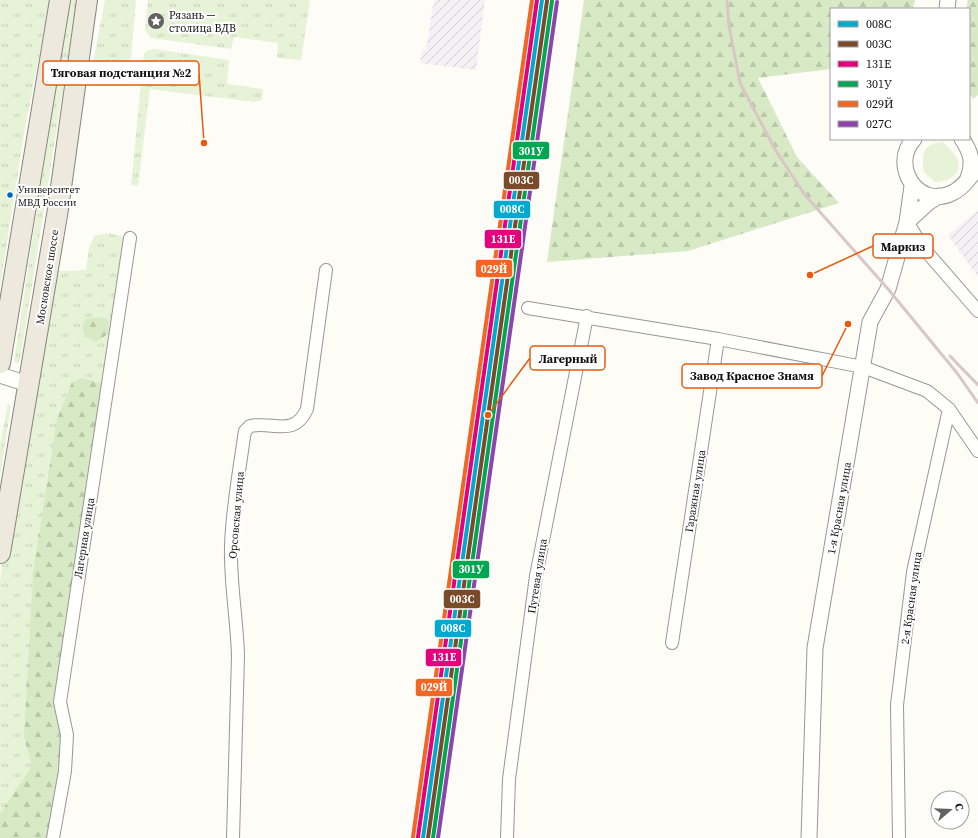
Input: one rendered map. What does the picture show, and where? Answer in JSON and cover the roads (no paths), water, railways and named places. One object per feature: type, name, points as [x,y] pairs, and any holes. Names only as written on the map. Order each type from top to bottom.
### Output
[{"type":"main road","points":[[0,363],[60,0]]},
{"type":"main road","name":"Московское шоссе","points":[[0,553],[58,209],[87,0]]},
{"type":"street","points":[[913,140],[907,150],[904,161],[906,172],[912,186],[920,193],[939,196],[950,194],[959,189],[978,168]]},
{"type":"street","points":[[967,181],[971,170],[972,159],[970,146]]},
{"type":"street","name":"1-я Красная улица","points":[[809,838],[815,648],[870,322],[888,289],[907,222],[912,186]]},
{"type":"street","points":[[939,196],[929,202],[907,222],[925,250],[978,311]]},
{"type":"street","name":"Лагерная улица","points":[[53,838],[65,771],[67,735],[60,702],[130,238]]},
{"type":"street","name":"Орсовская улица","points":[[233,838],[238,656],[237,626],[231,572],[231,545],[244,437],[250,426],[257,424],[286,428],[294,425],[304,417],[307,409],[326,270]]},
{"type":"street","points":[[528,308],[587,316],[718,339],[863,367],[927,391],[949,409],[978,451]]},
{"type":"street","name":"Путевая улица","points":[[507,838],[509,779],[536,576],[587,316]]},
{"type":"street","name":"Гаражная улица","points":[[672,643],[718,339]]},
{"type":"street","points":[[0,375],[28,384]]},
{"type":"street","name":"2-я Красная улица","points":[[899,838],[898,697],[913,572],[949,409]]},
{"type":"railway","points":[[727,0],[729,26],[740,83],[776,151],[805,195],[888,289],[957,373],[978,403]]},
{"type":"railway","points":[[950,356],[978,385]]},
{"type":"place","name":"Рязань — столица ВДВ","points":[[156,21]]},
{"type":"place","name":"Тяговая подстанция №2","points":[[204,143]]},
{"type":"place","name":"Университет МВД России","points":[[10,195]]},
{"type":"place","name":"Маркиз","points":[[810,275]]},
{"type":"place","name":"Завод Красное Знамя","points":[[848,324]]},
{"type":"place","name":"Лагерный","points":[[488,415]]}]
